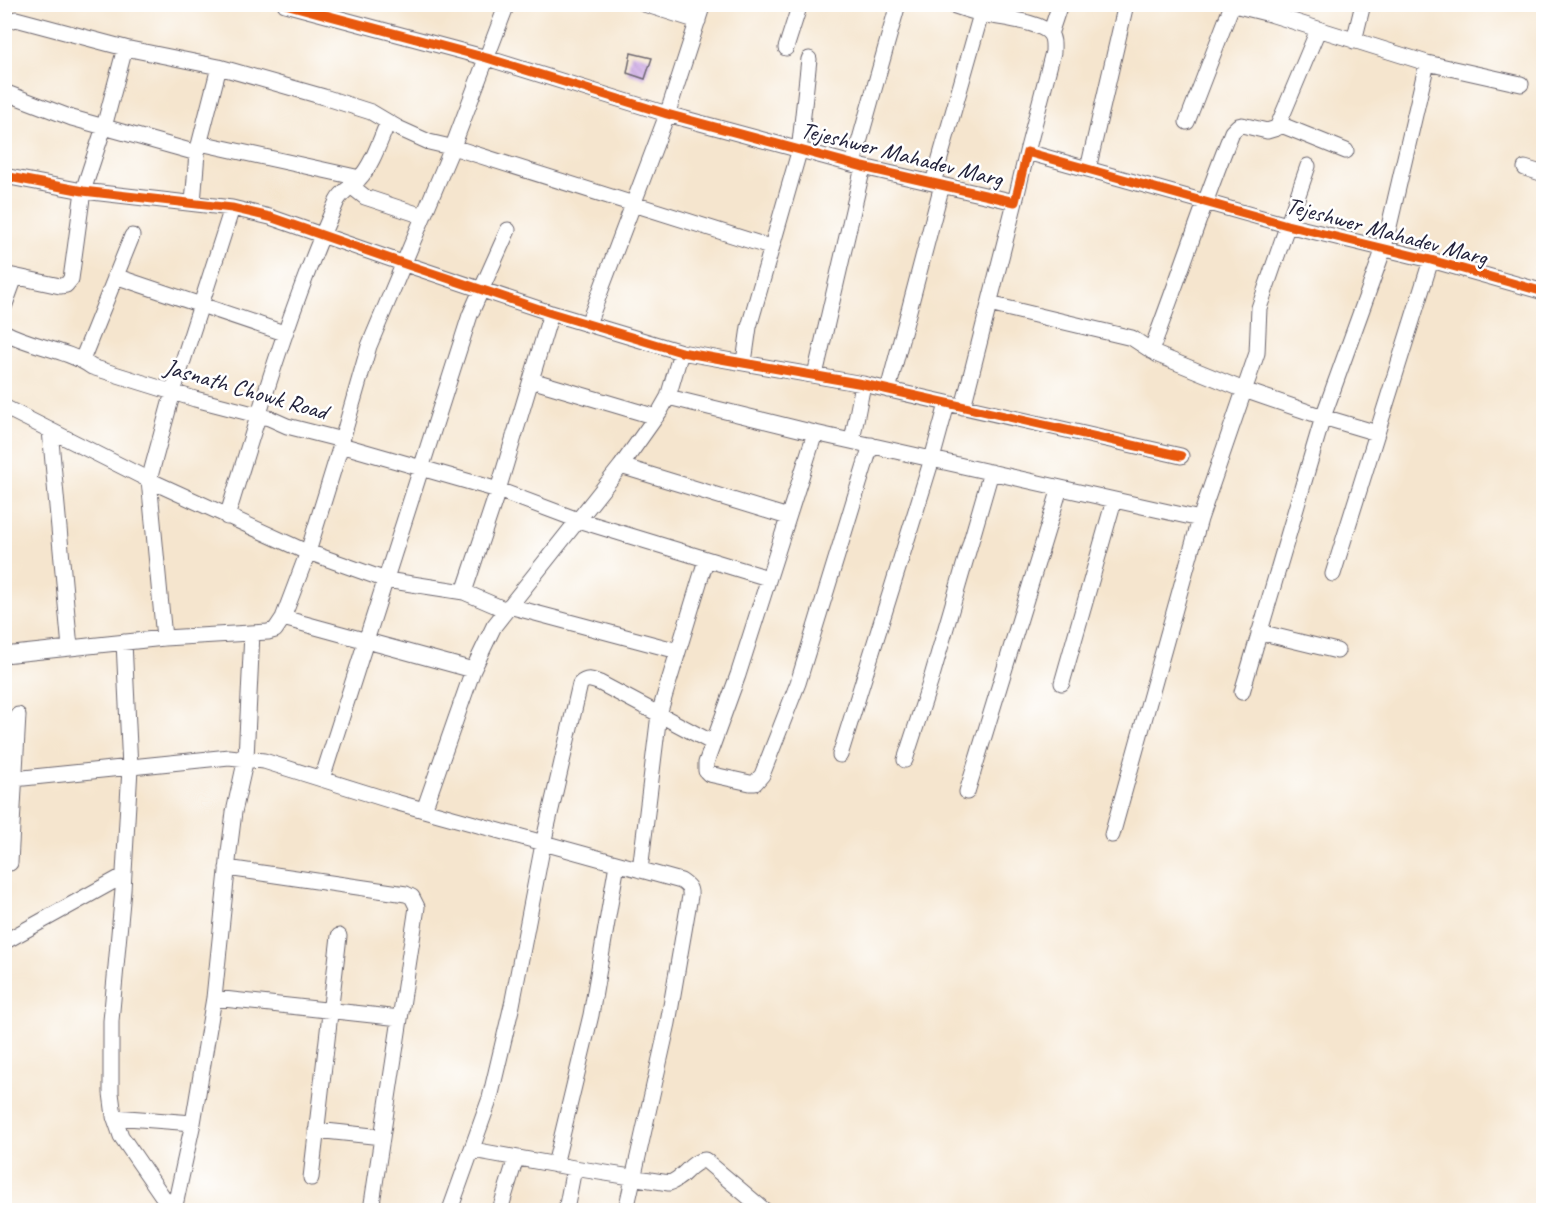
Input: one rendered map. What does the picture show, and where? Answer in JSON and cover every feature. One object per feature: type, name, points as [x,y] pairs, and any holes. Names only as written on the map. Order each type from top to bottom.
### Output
[{"type":"street","name":"Tejeshwer Mahadev Marg","points":[[285,4],[487,58],[667,114],[799,150],[1015,202],[1028,152],[1287,225],[1431,260],[1544,292]]},
{"type":"street","name":"Jasnath Chowk Road","points":[[4,332],[43,348],[82,360],[92,367],[259,415],[287,426],[342,440],[369,346],[452,147],[507,4]]},
{"type":"street","points":[[644,4],[698,21]]},
{"type":"street","points":[[588,324],[667,114],[703,4]]},
{"type":"street","points":[[786,48],[800,4]]},
{"type":"street","points":[[814,375],[858,165],[898,4]]},
{"type":"street","points":[[950,4],[981,14],[1035,25],[1044,28],[1050,34],[1053,41],[1053,52],[1028,152]]},
{"type":"street","points":[[1050,34],[1060,4]]},
{"type":"street","points":[[1088,169],[1126,4]]},
{"type":"street","points":[[1354,41],[1363,4]]},
{"type":"street","points":[[1187,122],[1231,5],[1426,63],[1521,84]]},
{"type":"street","points":[[888,390],[937,184],[981,14]]},
{"type":"street","points":[[4,22],[16,20],[125,48],[219,67],[371,112],[405,132],[429,142],[452,147],[770,247]]},
{"type":"street","points":[[1151,351],[1204,201],[1235,128],[1242,125],[1267,131],[1273,130],[1279,124],[1318,30]]},
{"type":"street","points":[[4,308],[10,275],[60,286],[66,285],[71,279],[83,191],[104,127],[125,48]]},
{"type":"street","points":[[744,362],[749,327],[799,150],[809,59]]},
{"type":"street","points":[[1242,692],[1323,417],[1383,249],[1426,63]]},
{"type":"street","points":[[193,203],[199,148],[219,67]]},
{"type":"street","points":[[4,92],[72,118],[104,127],[356,182],[365,197],[423,216]]},
{"type":"street","points":[[227,517],[284,333],[322,234],[339,197],[356,182],[388,122]]},
{"type":"street","points":[[1279,124],[1346,151]]},
{"type":"street","points":[[1112,835],[1200,519],[1257,353],[1259,308],[1308,166]]},
{"type":"street","points":[[1526,168],[1544,174]]},
{"type":"street","points":[[4,176],[83,191],[232,208],[270,217],[551,313],[681,352],[863,384],[1181,456]]},
{"type":"street","points":[[963,407],[1015,202]]},
{"type":"street","points":[[164,638],[149,480],[173,392],[232,208]]},
{"type":"street","points":[[322,779],[470,315],[508,230]]},
{"type":"street","points":[[82,360],[132,236]]},
{"type":"street","points":[[1333,574],[1431,260]]},
{"type":"street","points":[[115,276],[200,307],[284,333]]},
{"type":"street","points":[[989,304],[1132,338],[1166,359],[1244,390],[1377,433]]},
{"type":"street","points":[[464,592],[498,490],[551,313]]},
{"type":"street","points":[[424,810],[472,670],[486,640],[507,608],[621,466],[656,417],[668,397],[681,352]]},
{"type":"street","points":[[531,380],[656,417]]},
{"type":"street","points":[[852,441],[863,384]]},
{"type":"street","points":[[668,397],[815,433],[1200,519]]},
{"type":"street","points":[[840,754],[947,404]]},
{"type":"street","points":[[4,407],[149,480],[308,552],[386,580],[464,592],[507,608],[678,651]]},
{"type":"street","points":[[50,430],[70,648]]},
{"type":"street","points":[[815,433],[738,675],[705,767],[709,774],[750,783],[759,780],[798,684],[871,445]]},
{"type":"street","points":[[4,655],[164,638],[275,630],[283,618],[308,552],[341,445],[498,490],[578,520],[768,578]]},
{"type":"street","points":[[621,466],[788,517]]},
{"type":"street","points":[[905,760],[930,683],[991,472]]},
{"type":"street","points":[[967,792],[1060,488]]},
{"type":"street","points":[[1062,683],[1114,500]]},
{"type":"street","points":[[640,870],[659,714],[706,560]]},
{"type":"street","points":[[283,618],[472,670]]},
{"type":"street","points":[[1259,632],[1337,651]]},
{"type":"street","points":[[173,1210],[193,1123],[214,998],[234,812],[246,758],[252,633]]},
{"type":"street","points":[[124,642],[130,768],[111,1021],[111,1093],[114,1117],[121,1136],[173,1210]]},
{"type":"street","points":[[450,1210],[490,1098],[512,1005],[543,844],[580,684],[589,679],[600,683],[713,743]]},
{"type":"street","points":[[10,863],[9,779],[18,715]]},
{"type":"street","points":[[9,779],[229,757],[246,758],[264,761],[424,810],[681,881],[691,890],[668,1023],[626,1210]]},
{"type":"street","points":[[555,1165],[591,1015],[617,864]]},
{"type":"street","points":[[227,868],[406,894],[412,897],[417,907],[371,1210]]},
{"type":"street","points":[[4,942],[123,876]]},
{"type":"street","points":[[311,1178],[339,936]]},
{"type":"street","points":[[214,998],[400,1018]]},
{"type":"street","points":[[114,1117],[193,1123]]},
{"type":"street","points":[[316,1130],[382,1137]]},
{"type":"street","points":[[472,1150],[669,1183],[679,1179],[695,1163],[705,1160],[764,1210]]},
{"type":"street","points":[[500,1210],[516,1158]]},
{"type":"street","points":[[566,1210],[574,1168]]},
{"type":"building","points":[[631,53],[652,58],[645,79],[627,73]]},
{"type":"cycle path","points":[[285,4],[487,58],[667,114],[863,167],[1015,202],[1027,152],[1287,225],[1431,260],[1544,292]]},
{"type":"cycle path","points":[[4,176],[83,191],[232,208],[270,217],[551,313],[681,352],[863,384],[1181,456]]}]
